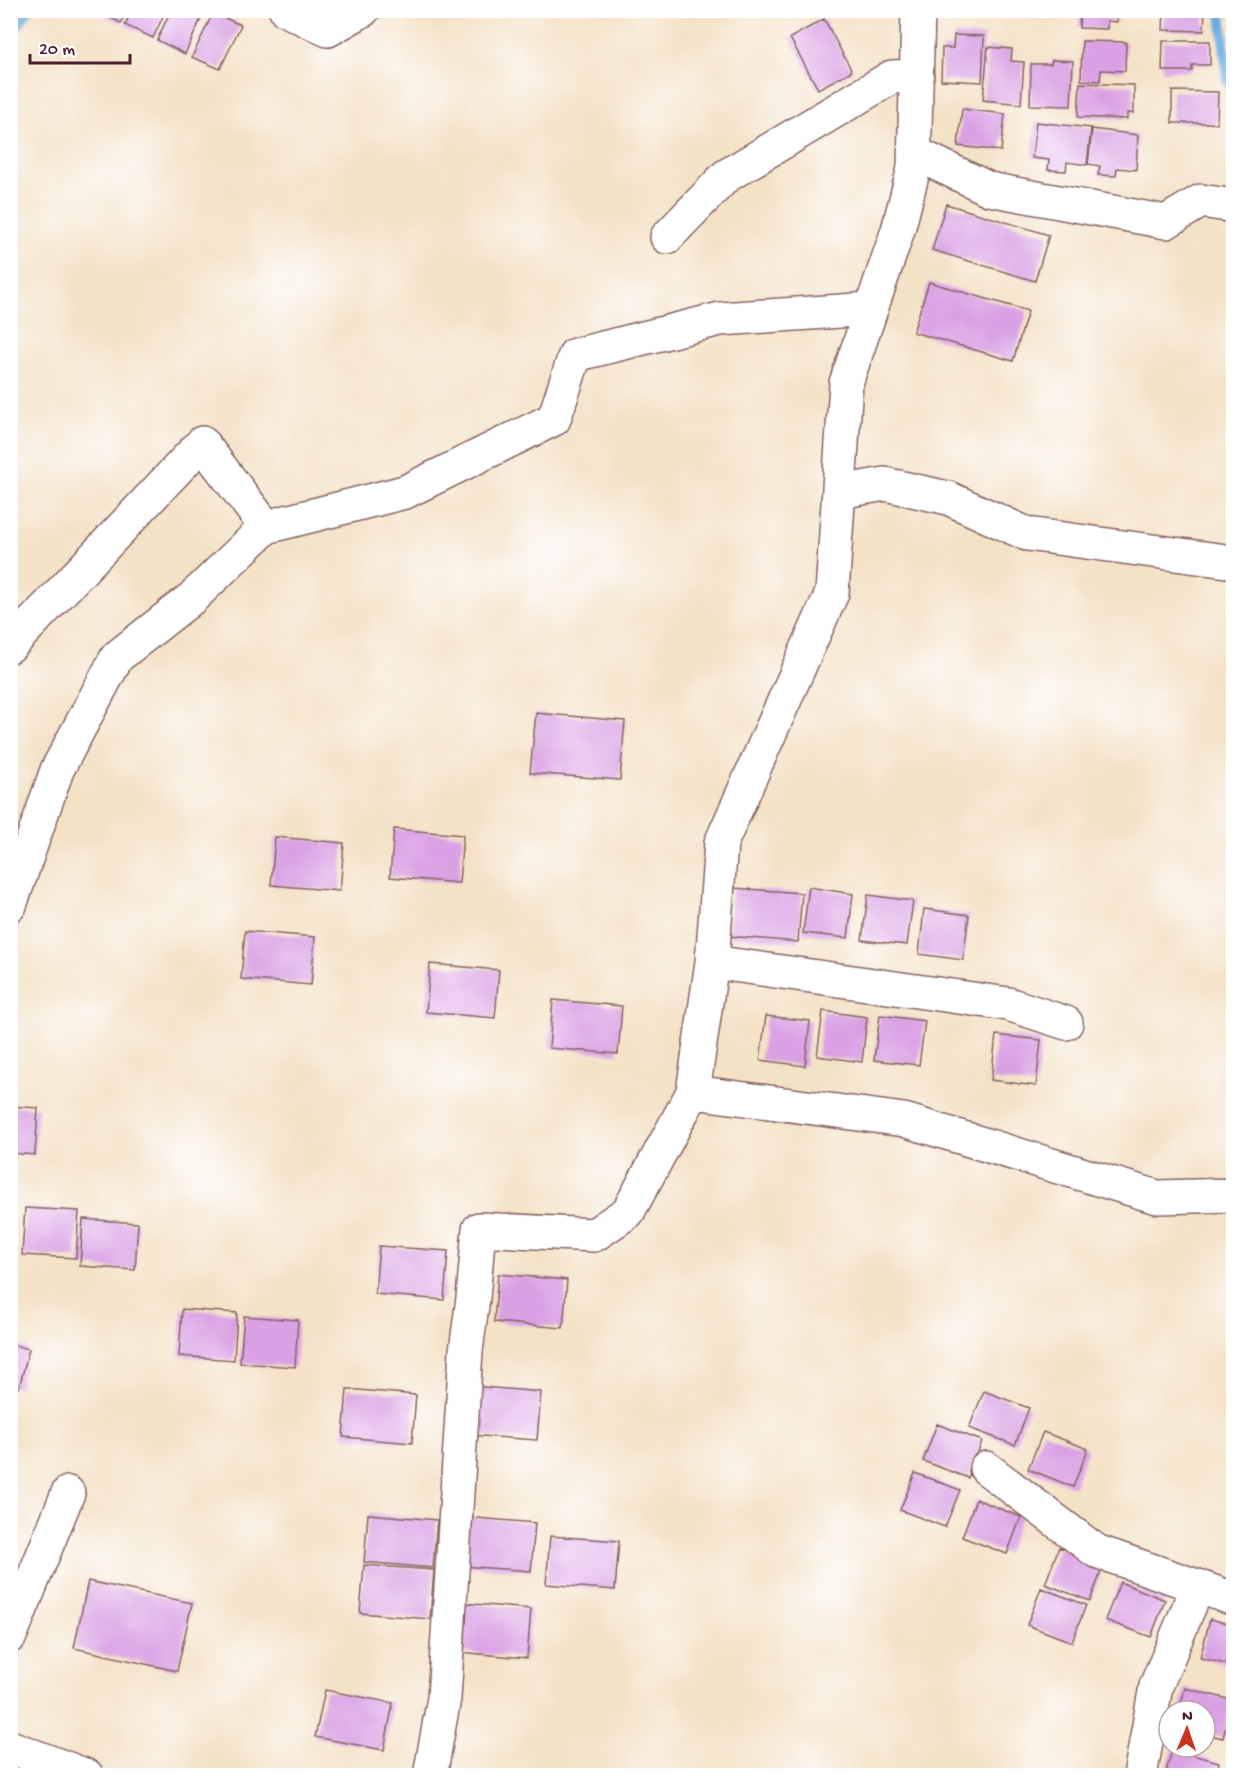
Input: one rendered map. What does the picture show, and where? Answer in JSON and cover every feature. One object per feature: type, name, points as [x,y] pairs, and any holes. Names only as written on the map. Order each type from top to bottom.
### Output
[{"type":"street","points":[[286,10],[328,30],[363,10]]},
{"type":"street","points":[[430,1776],[444,1698],[466,1351],[479,1229],[594,1235],[628,1212],[693,1092],[712,962],[721,843],[832,593],[846,383],[898,230],[915,168],[918,10]]},
{"type":"street","points":[[668,237],[726,176],[892,77],[917,76]]},
{"type":"street","points":[[915,153],[989,189],[1166,222],[1201,201],[1233,206]]},
{"type":"street","points":[[10,905],[57,770],[117,657],[192,598],[266,527],[405,492],[554,419],[575,355],[720,319],[870,309]]},
{"type":"street","points":[[10,646],[202,443],[266,527]]},
{"type":"street","points":[[839,492],[885,484],[948,498],[1027,534],[1233,562]]},
{"type":"street","points":[[712,962],[1008,1004],[1066,1023]]},
{"type":"street","points":[[693,1092],[904,1120],[1157,1197],[1233,1195]]},
{"type":"street","points":[[987,1468],[1096,1551],[1233,1599]]},
{"type":"street","points":[[10,1636],[68,1493]]},
{"type":"street","points":[[1140,1776],[1156,1686],[1198,1586]]},
{"type":"street","points":[[10,1747],[87,1776]]},
{"type":"building","points":[[94,10],[127,10],[121,23]]},
{"type":"building","points":[[132,10],[166,10],[153,38],[125,25]]},
{"type":"building","points":[[171,10],[205,10],[185,54],[157,40]]},
{"type":"building","points":[[1080,10],[1117,10],[1117,22],[1107,21],[1107,29],[1079,28]]},
{"type":"building","points":[[1164,10],[1205,10],[1204,31],[1163,30]]},
{"type":"building","points":[[213,13],[241,25],[220,69],[192,57]]},
{"type":"building","points":[[824,19],[852,71],[818,89],[790,38]]},
{"type":"building","points":[[954,35],[984,36],[982,82],[941,80],[942,48],[953,48]]},
{"type":"building","points":[[1082,41],[1126,42],[1125,71],[1101,70],[1100,81],[1081,80]]},
{"type":"building","points":[[1163,41],[1210,41],[1210,65],[1192,65],[1192,71],[1162,71]]},
{"type":"building","points":[[988,47],[1012,49],[1011,61],[1024,62],[1021,104],[983,100]]},
{"type":"building","points":[[1052,60],[1073,61],[1071,106],[1030,105],[1031,64],[1051,64]]},
{"type":"building","points":[[1080,83],[1134,85],[1134,113],[1127,113],[1127,119],[1078,117]]},
{"type":"building","points":[[1172,91],[1218,92],[1217,123],[1172,123]]},
{"type":"building","points":[[962,109],[1005,114],[1001,151],[958,146]]},
{"type":"building","points":[[1036,122],[1091,128],[1087,165],[1067,162],[1066,171],[1048,170],[1049,160],[1032,158]]},
{"type":"building","points":[[1092,129],[1138,135],[1136,170],[1117,168],[1116,176],[1098,175],[1100,166],[1088,164]]},
{"type":"building","points":[[946,204],[1049,235],[1035,281],[932,250]]},
{"type":"building","points":[[929,282],[1028,311],[1013,361],[913,332]]},
{"type":"building","points":[[536,713],[625,721],[620,780],[530,773]]},
{"type":"building","points":[[394,829],[463,835],[459,883],[390,877]]},
{"type":"building","points":[[275,837],[344,843],[340,891],[271,885]]},
{"type":"building","points":[[809,887],[853,894],[848,938],[803,933]]},
{"type":"building","points":[[733,888],[802,893],[798,942],[728,936]]},
{"type":"building","points":[[868,895],[913,901],[907,945],[862,940]]},
{"type":"building","points":[[924,909],[969,915],[963,960],[919,954]]},
{"type":"building","points":[[245,931],[315,937],[311,985],[241,979]]},
{"type":"building","points":[[430,964],[499,970],[495,1018],[426,1012]]},
{"type":"building","points":[[553,1000],[622,1006],[618,1054],[549,1048]]},
{"type":"building","points":[[823,1011],[867,1017],[862,1062],[817,1056]]},
{"type":"building","points":[[880,1015],[925,1021],[919,1065],[874,1060]]},
{"type":"building","points":[[766,1016],[810,1021],[805,1066],[760,1060]]},
{"type":"building","points":[[996,1035],[1041,1040],[1036,1086],[991,1080]]},
{"type":"building","points":[[10,1106],[38,1108],[35,1155],[10,1153]]},
{"type":"building","points":[[25,1208],[79,1211],[76,1258],[22,1255]]},
{"type":"building","points":[[83,1219],[138,1223],[135,1270],[80,1266]]},
{"type":"building","points":[[379,1246],[448,1251],[444,1300],[375,1294]]},
{"type":"building","points":[[498,1274],[567,1280],[563,1328],[494,1322]]},
{"type":"building","points":[[182,1309],[237,1313],[234,1360],[179,1356]]},
{"type":"building","points":[[244,1316],[298,1320],[295,1367],[240,1363]]},
{"type":"building","points":[[10,1344],[29,1349],[19,1388],[10,1386]]},
{"type":"building","points":[[472,1386],[541,1392],[537,1440],[468,1435]]},
{"type":"building","points":[[347,1389],[416,1395],[412,1443],[343,1437]]},
{"type":"building","points":[[984,1391],[1029,1408],[1015,1445],[969,1428]]},
{"type":"building","points":[[937,1424],[982,1441],[968,1478],[923,1461]]},
{"type":"building","points":[[1043,1432],[1088,1449],[1073,1487],[1028,1469]]},
{"type":"building","points":[[915,1473],[960,1490],[945,1527],[900,1510]]},
{"type":"building","points":[[976,1499],[1021,1517],[1007,1554],[962,1537]]},
{"type":"building","points":[[368,1514],[437,1520],[433,1568],[364,1562]]},
{"type":"building","points":[[466,1517],[535,1523],[531,1571],[462,1566]]},
{"type":"building","points":[[550,1536],[619,1541],[615,1590],[546,1584]]},
{"type":"building","points":[[1059,1547],[1104,1564],[1090,1601],[1045,1584]]},
{"type":"building","points":[[364,1565],[434,1570],[430,1619],[360,1613]]},
{"type":"building","points":[[88,1581],[192,1603],[177,1671],[74,1648]]},
{"type":"building","points":[[1120,1582],[1165,1600],[1151,1637],[1105,1620]]},
{"type":"building","points":[[1041,1588],[1086,1605],[1072,1642],[1027,1625]]},
{"type":"building","points":[[462,1603],[531,1609],[527,1658],[458,1652]]},
{"type":"building","points":[[1210,1619],[1234,1625],[1234,1666],[1200,1658]]},
{"type":"building","points":[[1185,1688],[1232,1700],[1223,1738],[1217,1737],[1217,1699],[1182,1699]]},
{"type":"building","points":[[325,1690],[393,1703],[384,1750],[315,1737]]},
{"type":"building","points":[[1170,1759],[1207,1759],[1219,1762],[1216,1776],[1165,1776]]},
{"type":"waterway","points":[[10,37],[28,10]]},
{"type":"waterway","points":[[1221,10],[1227,80],[1234,93]]},
{"type":"waterway","points":[[1226,1776],[1226,1774],[1232,1776]]}]
